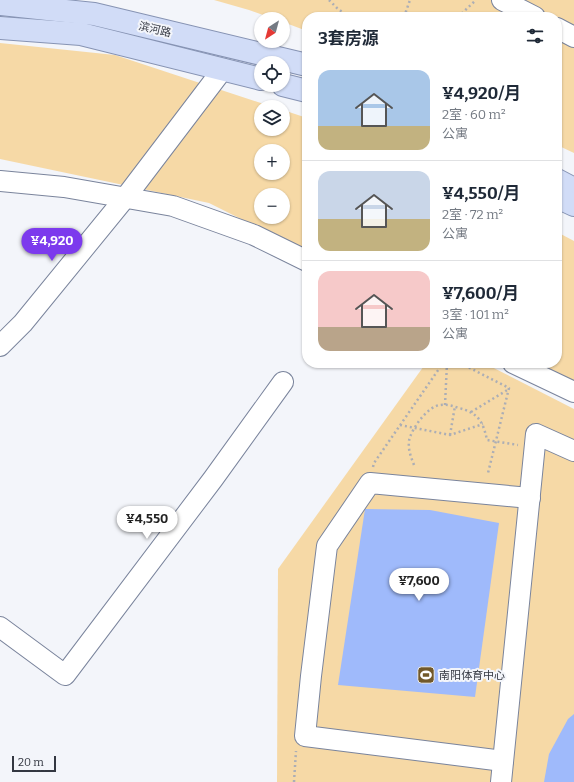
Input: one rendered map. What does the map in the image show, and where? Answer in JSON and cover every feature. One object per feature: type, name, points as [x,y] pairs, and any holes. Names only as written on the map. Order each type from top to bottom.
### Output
[{"type":"main road","name":"滨河路","points":[[0,4],[94,14],[302,64]]},
{"type":"main road","name":"滨河路","points":[[0,28],[81,34],[254,77]]},
{"type":"main road","points":[[290,87],[302,90]]},
{"type":"main road","points":[[562,183],[574,189]]},
{"type":"main road","points":[[562,199],[574,205]]},
{"type":"street","points":[[502,0],[525,12]]},
{"type":"street","points":[[562,31],[574,37]]},
{"type":"street","points":[[0,346],[23,323],[125,198],[223,69]]},
{"type":"street","points":[[0,181],[64,187],[173,206],[254,235],[302,259]]},
{"type":"street","points":[[524,368],[574,392]]},
{"type":"street","points":[[0,627],[65,675],[213,479],[283,382]]},
{"type":"street","points":[[501,782],[536,434],[574,451]]},
{"type":"street","points":[[503,762],[305,736],[311,676],[327,546],[370,483],[530,498]]},
{"type":"path","points":[[329,0],[343,12]]},
{"type":"path","points":[[406,12],[410,0]]},
{"type":"path","points":[[463,12],[476,0]]},
{"type":"path","points":[[370,483],[374,463],[440,368]]},
{"type":"path","points":[[445,405],[447,368]]},
{"type":"path","points":[[470,368],[509,388]]},
{"type":"path","points":[[471,412],[509,388]]},
{"type":"path","points":[[488,473],[509,388]]},
{"type":"path","points":[[414,465],[409,453],[409,440],[415,428],[431,408],[440,405],[455,406],[478,416],[485,427],[487,440],[535,447]]},
{"type":"path","points":[[450,435],[455,406]]},
{"type":"path","points":[[400,425],[450,435],[483,424]]},
{"type":"path","points":[[294,782],[297,743],[305,736]]},
{"type":"shaded area","points":[[214,0],[574,0],[574,153],[562,147],[562,12],[302,12],[302,29],[290,25],[290,12],[255,12]]},
{"type":"shaded area","points":[[0,43],[115,55],[254,101],[254,136],[290,136],[290,112],[302,116],[302,250],[209,203],[0,159]]},
{"type":"shaded area","points":[[562,235],[574,241],[574,387],[536,368],[562,368]]},
{"type":"shaded area","name":"南阳体育中心","points":[[422,368],[494,368],[574,409],[574,782],[277,782],[278,569]]},
{"type":"building","points":[[365,509],[430,510],[499,523],[475,697],[338,685]]},
{"type":"building","points":[[574,714],[574,782],[544,782],[549,754],[568,719]]},
{"type":"place","name":"南阳体育中心","points":[[426,675]]}]
